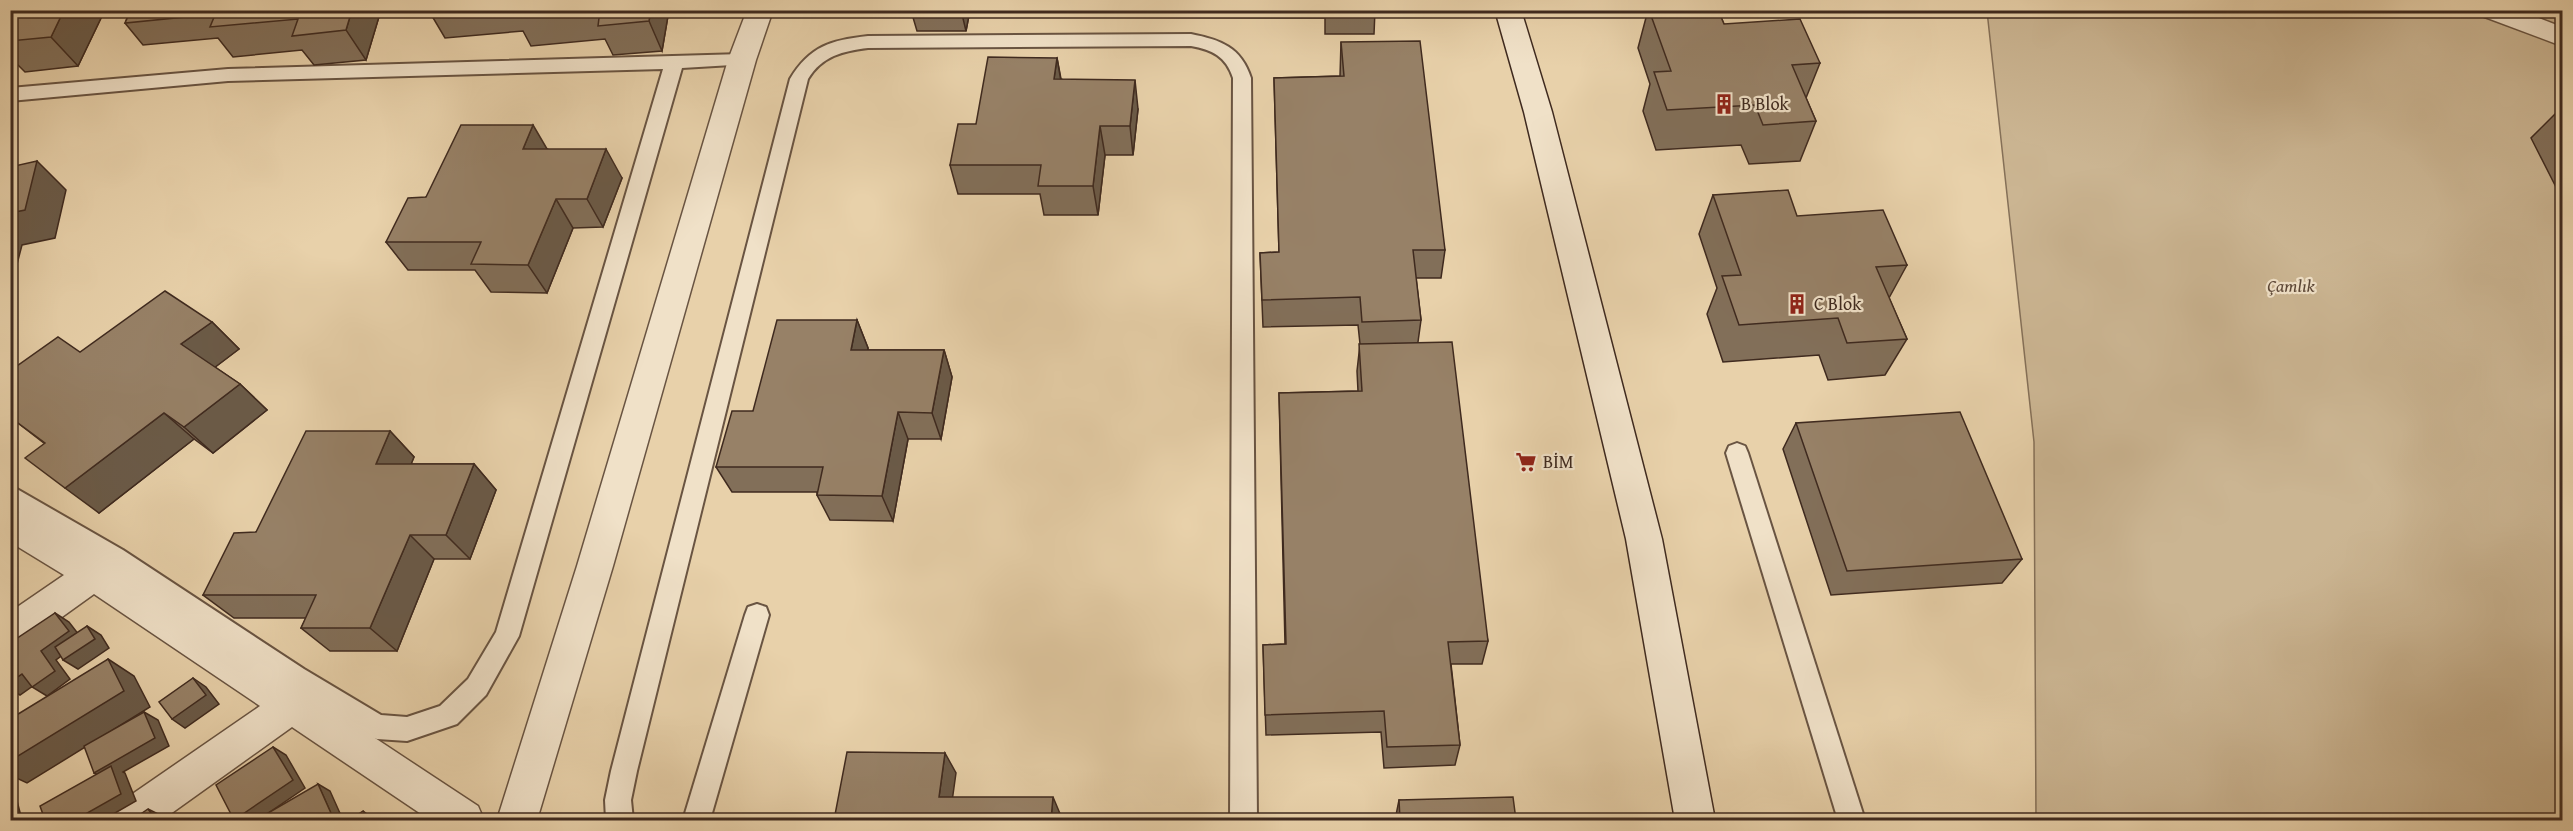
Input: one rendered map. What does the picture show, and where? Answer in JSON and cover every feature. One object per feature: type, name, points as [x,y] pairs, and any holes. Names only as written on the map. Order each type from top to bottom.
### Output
[{"type":"street","points":[[517,820],[595,566],[742,60],[760,10]]},
{"type":"street","points":[[1508,10],[1538,112],[1644,539],[1695,820]]},
{"type":"street","points":[[2491,10],[2562,37]]},
{"type":"street","points":[[10,524],[94,574],[464,820]]},
{"type":"street","points":[[10,633],[94,574]]},
{"type":"street","points":[[129,820],[293,705]]},
{"type":"lane","points":[[619,820],[618,800],[630,747],[799,79],[810,62],[829,50],[861,43],[1191,40],[1216,45],[1238,61],[1242,78],[1244,820]]},
{"type":"lane","points":[[10,95],[239,75],[742,60]]},
{"type":"lane","points":[[10,495],[114,557],[295,677],[377,727],[407,729],[448,715],[477,687],[507,636],[674,62]]},
{"type":"lane","points":[[1737,453],[1852,820]]},
{"type":"lane","points":[[696,820],[757,615]]},
{"type":"green space","name":"Çamlık","points":[[1987,11],[2562,11],[2562,820],[2036,820],[2034,442]]},
{"type":"building","points":[[10,10],[64,10],[51,37],[10,41]]},
{"type":"building","points":[[131,10],[217,10],[215,14],[125,23]]},
{"type":"building","points":[[217,10],[352,10],[346,30],[292,36],[298,19],[210,27]]},
{"type":"building","points":[[433,10],[489,10],[432,16]]},
{"type":"building","points":[[516,10],[583,10],[515,17]]},
{"type":"building","points":[[600,10],[651,10],[649,21],[598,26]]},
{"type":"building","points":[[1326,10],[1375,10],[1375,13],[1326,12]]},
{"type":"building","points":[[1649,10],[1718,10],[1724,24],[1800,19],[1820,63],[1792,65],[1816,121],[1763,125],[1755,105],[1667,110],[1654,72],[1671,71]]},
{"type":"building","points":[[1420,41],[1445,250],[1413,250],[1421,320],[1362,322],[1360,297],[1262,300],[1260,253],[1279,252],[1274,78],[1344,76],[1341,42]]},
{"type":"building","points":[[988,57],[1057,58],[1054,79],[1135,80],[1130,126],[1100,126],[1093,186],[1038,186],[1041,165],[950,165],[958,124],[976,124]]},
{"type":"building","points":[[461,125],[533,125],[523,149],[606,149],[587,199],[556,199],[528,265],[471,264],[481,242],[386,242],[408,198],[426,197]]},
{"type":"building","points":[[37,161],[25,210],[10,213],[10,167]]},
{"type":"building","points":[[1788,190],[1797,216],[1883,210],[1907,265],[1876,267],[1907,339],[1847,343],[1838,318],[1739,325],[1722,276],[1741,275],[1713,195]]},
{"type":"building","points":[[165,291],[212,322],[181,344],[240,384],[184,427],[164,413],[65,488],[25,458],[45,443],[10,417],[10,371],[58,337],[80,352]]},
{"type":"building","points":[[777,320],[857,320],[851,350],[944,350],[932,413],[898,412],[882,496],[817,495],[823,467],[716,467],[732,411],[753,411]]},
{"type":"building","points":[[1452,342],[1488,641],[1448,642],[1460,745],[1387,747],[1384,711],[1265,715],[1263,645],[1286,644],[1279,393],[1362,391],[1359,344]]},
{"type":"building","points":[[1960,412],[2022,559],[1847,571],[1796,423]]},
{"type":"building","points":[[306,431],[390,431],[376,464],[474,464],[446,535],[410,535],[370,628],[301,628],[316,595],[203,595],[234,533],[256,532]]},
{"type":"building","points":[[55,613],[69,631],[41,651],[55,671],[32,687],[22,674],[10,682],[10,643]]},
{"type":"building","points":[[87,626],[95,639],[63,660],[55,647]]},
{"type":"building","points":[[108,659],[124,691],[10,761],[10,719]]},
{"type":"building","points":[[193,678],[206,695],[172,719],[159,702]]},
{"type":"building","points":[[144,712],[155,738],[94,773],[84,746]]},
{"type":"building","points":[[273,747],[293,780],[234,820],[216,785]]},
{"type":"building","points":[[847,752],[945,753],[939,797],[1053,797],[1051,820],[834,820]]},
{"type":"building","points":[[111,766],[121,794],[75,820],[45,820],[40,806]]},
{"type":"building","points":[[318,784],[334,820],[256,820]]},
{"type":"building","points":[[1513,797],[1516,820],[1400,820],[1399,800]]},
{"type":"building","points":[[148,809],[156,820],[132,820]]},
{"type":"building","points":[[363,811],[370,820],[350,820]]},
{"type":"place","name":"B Blok","points":[[1724,104]]},
{"type":"place","name":"C Blok","points":[[1797,304]]},
{"type":"place","name":"BİM","points":[[1526,462]]}]
